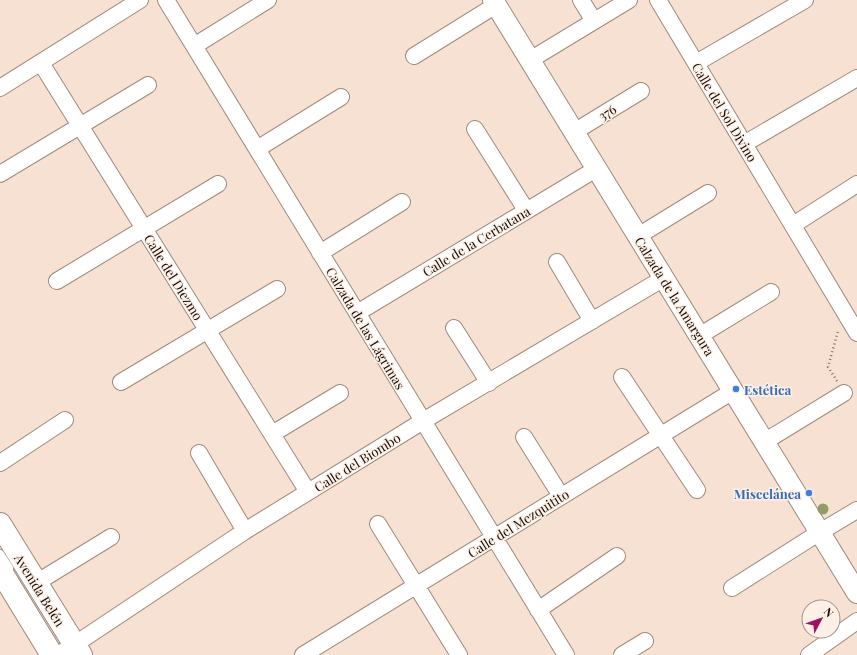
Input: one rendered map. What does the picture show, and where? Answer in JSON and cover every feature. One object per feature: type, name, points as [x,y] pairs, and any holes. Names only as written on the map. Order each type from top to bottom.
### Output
[{"type":"main road","name":"Avenida Belén","points":[[0,524],[16,576],[66,653]]},
{"type":"main road","name":"Avenida Belén","points":[[16,576],[66,653]]},
{"type":"street","points":[[0,88],[140,0]]},
{"type":"street","name":"Calzada de las Lágrimas","points":[[166,0],[566,655]]},
{"type":"street","points":[[194,46],[268,0]]},
{"type":"street","points":[[581,0],[594,21]]},
{"type":"street","points":[[530,60],[629,0]]},
{"type":"street","name":"Calle del Sol Divino","points":[[658,0],[857,332]]},
{"type":"street","points":[[696,63],[805,0]]},
{"type":"street","points":[[414,56],[494,2]]},
{"type":"street","name":"Calzada de la Amargura","points":[[494,2],[857,593]]},
{"type":"street","name":"Calle del Diezmo","points":[[41,63],[308,492]]},
{"type":"street","points":[[744,144],[857,78]]},
{"type":"street","points":[[0,174],[148,85]]},
{"type":"street","name":"376","points":[[574,132],[641,91]]},
{"type":"street","points":[[257,149],[341,97]]},
{"type":"street","points":[[475,129],[526,210]]},
{"type":"street","name":"Calle de la Cerbatana","points":[[357,313],[596,169]]},
{"type":"street","points":[[57,281],[218,184]]},
{"type":"street","points":[[793,225],[857,184]]},
{"type":"street","points":[[638,236],[708,193]]},
{"type":"street","points":[[320,253],[402,202]]},
{"type":"street","points":[[557,262],[592,321]]},
{"type":"street","name":"Calle del Biombo","points":[[66,653],[245,531],[423,421],[664,278]]},
{"type":"street","points":[[121,382],[277,289]]},
{"type":"street","points":[[699,336],[771,292]]},
{"type":"street","points":[[454,328],[489,383]]},
{"type":"street","points":[[622,377],[697,490]]},
{"type":"street","name":"Calle del Mezquitito","points":[[307,654],[494,537],[733,391]]},
{"type":"street","points":[[272,434],[340,393]]},
{"type":"street","points":[[764,442],[844,393]]},
{"type":"street","points":[[0,463],[65,420]]},
{"type":"street","points":[[524,437],[561,496]]},
{"type":"street","points":[[199,453],[245,531]]},
{"type":"street","points":[[732,588],[857,510]]},
{"type":"street","points":[[378,524],[459,655]]},
{"type":"street","points":[[16,576],[111,537]]},
{"type":"street","points":[[538,610],[617,556]]},
{"type":"street","points":[[809,655],[857,621]]},
{"type":"street","points":[[622,655],[645,642]]},
{"type":"lane","points":[[0,538],[66,653]]},
{"type":"lane","points":[[0,554],[16,576]]},
{"type":"path","points":[[828,367],[844,312]]},
{"type":"place","name":"Estética","points":[[736,389]]},
{"type":"place","name":"Miscelánea","points":[[809,493]]}]
